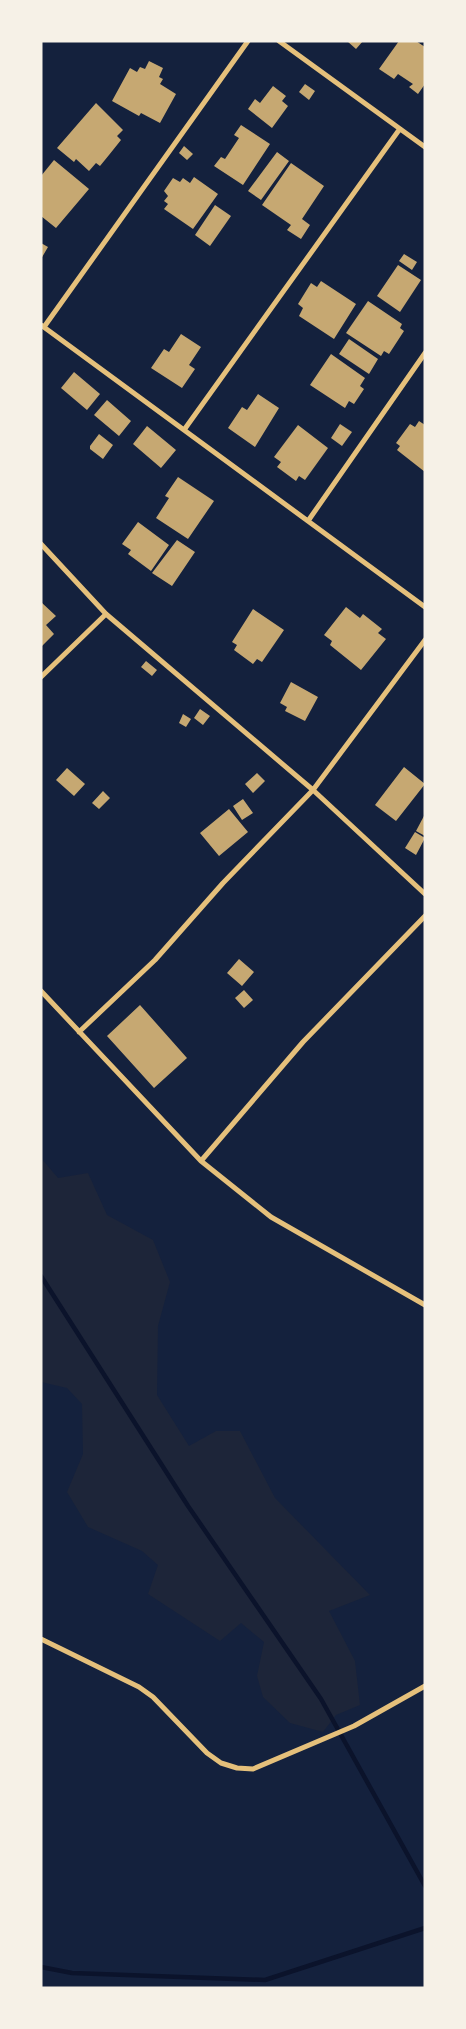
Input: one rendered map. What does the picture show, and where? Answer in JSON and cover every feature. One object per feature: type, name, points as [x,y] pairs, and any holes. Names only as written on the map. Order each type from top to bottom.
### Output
[{"type":"street","points":[[248,41],[42,326],[425,607]]},
{"type":"street","points":[[279,41],[399,130],[425,147]]},
{"type":"street","points":[[184,430],[399,130]]},
{"type":"street","points":[[308,521],[425,354]]},
{"type":"street","points":[[41,544],[106,614],[313,790],[425,894]]},
{"type":"street","points":[[41,678],[106,614]]},
{"type":"street","points":[[79,1032],[155,960],[223,883],[313,790],[425,640]]},
{"type":"street","points":[[201,1161],[303,1042],[425,916]]},
{"type":"street","points":[[41,991],[201,1161],[271,1217],[425,1305]]},
{"type":"street","points":[[41,1639],[139,1687],[153,1697],[207,1753],[221,1763],[237,1768],[253,1769],[354,1726],[425,1686]]},
{"type":"shaded area","points":[[41,1158],[58,1178],[88,1173],[107,1215],[153,1240],[170,1282],[158,1326],[157,1395],[189,1446],[216,1431],[240,1431],[275,1498],[370,1595],[329,1611],[355,1661],[360,1705],[336,1715],[323,1732],[290,1723],[263,1697],[257,1676],[264,1642],[241,1623],[220,1641],[148,1594],[158,1565],[142,1551],[88,1527],[67,1492],[83,1454],[82,1404],[67,1388],[41,1382]]},
{"type":"building","points":[[347,41],[363,41],[356,49]]},
{"type":"building","points":[[399,41],[416,41],[425,47],[425,84],[418,94],[409,87],[413,84],[398,74],[394,79],[379,69]]},
{"type":"building","points":[[149,61],[163,68],[159,77],[163,79],[160,84],[176,94],[160,123],[141,113],[139,116],[112,101],[130,68],[137,72],[140,67],[145,69]]},
{"type":"building","points":[[305,84],[315,91],[309,100],[299,92]]},
{"type":"building","points":[[273,86],[286,96],[282,101],[288,106],[272,128],[248,109],[255,99],[260,103]]},
{"type":"building","points":[[96,103],[123,130],[117,136],[121,140],[100,166],[96,163],[89,171],[76,159],[74,162],[57,148]]},
{"type":"building","points":[[241,125],[270,144],[243,185],[214,166],[221,157],[225,159],[239,138],[234,135]]},
{"type":"building","points":[[184,146],[193,154],[187,160],[179,153]]},
{"type":"building","points":[[277,152],[289,161],[261,200],[248,191]]},
{"type":"building","points":[[54,160],[89,189],[56,228],[41,216],[41,176]]},
{"type":"building","points":[[291,163],[324,186],[302,219],[310,225],[301,239],[287,230],[291,225],[262,205]]},
{"type":"building","points":[[194,177],[218,194],[193,229],[164,209],[168,204],[164,201],[168,196],[164,191],[173,178],[180,182],[183,178],[190,183]]},
{"type":"building","points":[[215,205],[231,216],[210,246],[195,235]]},
{"type":"building","points":[[41,243],[48,247],[41,259]]},
{"type":"building","points":[[404,254],[417,262],[412,270],[399,261]]},
{"type":"building","points":[[398,265],[421,280],[400,312],[377,296]]},
{"type":"building","points":[[321,281],[356,304],[334,339],[299,316],[303,308],[298,304],[311,283],[317,287]]},
{"type":"building","points":[[368,301],[402,324],[400,328],[404,331],[389,354],[384,351],[381,356],[346,333]]},
{"type":"building","points":[[181,334],[201,347],[189,365],[195,369],[182,388],[151,368],[164,349],[169,352]]},
{"type":"building","points":[[349,339],[378,359],[369,374],[339,354]]},
{"type":"building","points":[[331,354],[365,378],[360,386],[364,389],[354,404],[349,401],[345,408],[310,385]]},
{"type":"building","points":[[74,372],[100,394],[87,410],[61,388]]},
{"type":"building","points":[[258,394],[279,408],[255,447],[228,428],[242,407],[247,410]]},
{"type":"building","points":[[107,400],[131,421],[119,436],[94,415]]},
{"type":"building","points":[[419,421],[425,425],[425,472],[397,450],[400,446],[396,443],[410,424],[415,427]]},
{"type":"building","points":[[340,424],[352,432],[342,446],[331,438]]},
{"type":"building","points":[[298,425],[328,448],[305,480],[299,476],[296,481],[277,467],[281,462],[274,457]]},
{"type":"building","points":[[147,426],[176,450],[161,468],[133,444]]},
{"type":"building","points":[[99,434],[113,445],[103,459],[90,449],[90,446]]},
{"type":"building","points":[[178,477],[214,501],[188,539],[156,518],[169,498],[165,496]]},
{"type":"building","points":[[138,522],[169,545],[151,571],[128,554],[131,550],[122,544]]},
{"type":"building","points":[[177,540],[195,552],[172,586],[152,573]]},
{"type":"building","points":[[41,602],[56,616],[46,625],[54,634],[41,647]]},
{"type":"building","points":[[346,607],[360,618],[363,614],[382,629],[378,633],[386,639],[361,670],[330,645],[332,641],[324,635]]},
{"type":"building","points":[[253,609],[284,630],[262,662],[257,659],[253,664],[234,650],[237,645],[232,642]]},
{"type":"building","points":[[146,661],[157,670],[152,676],[141,667]]},
{"type":"building","points":[[291,682],[318,697],[305,721],[285,711],[287,707],[280,703]]},
{"type":"building","points":[[200,709],[210,716],[203,725],[194,718]]},
{"type":"building","points":[[183,714],[191,719],[186,727],[179,723]]},
{"type":"building","points":[[404,767],[425,784],[396,821],[375,805]]},
{"type":"building","points":[[67,768],[85,784],[74,796],[56,780]]},
{"type":"building","points":[[257,773],[265,781],[253,793],[245,784]]},
{"type":"building","points":[[103,791],[110,798],[99,809],[92,803]]},
{"type":"building","points":[[243,799],[253,813],[242,820],[233,806]]},
{"type":"building","points":[[229,809],[248,832],[219,856],[200,833]]},
{"type":"building","points":[[425,814],[425,836],[416,831]]},
{"type":"building","points":[[415,832],[425,838],[416,855],[405,848]]},
{"type":"building","points":[[239,959],[254,972],[242,986],[227,973]]},
{"type":"building","points":[[244,990],[253,1000],[244,1008],[235,998]]},
{"type":"building","points":[[140,1005],[187,1058],[154,1088],[107,1036]]},
{"type":"waterway","points":[[41,1276],[188,1506],[321,1699],[425,1886]]},
{"type":"waterway","points":[[41,1967],[72,1973],[265,1980],[425,1928]]}]
